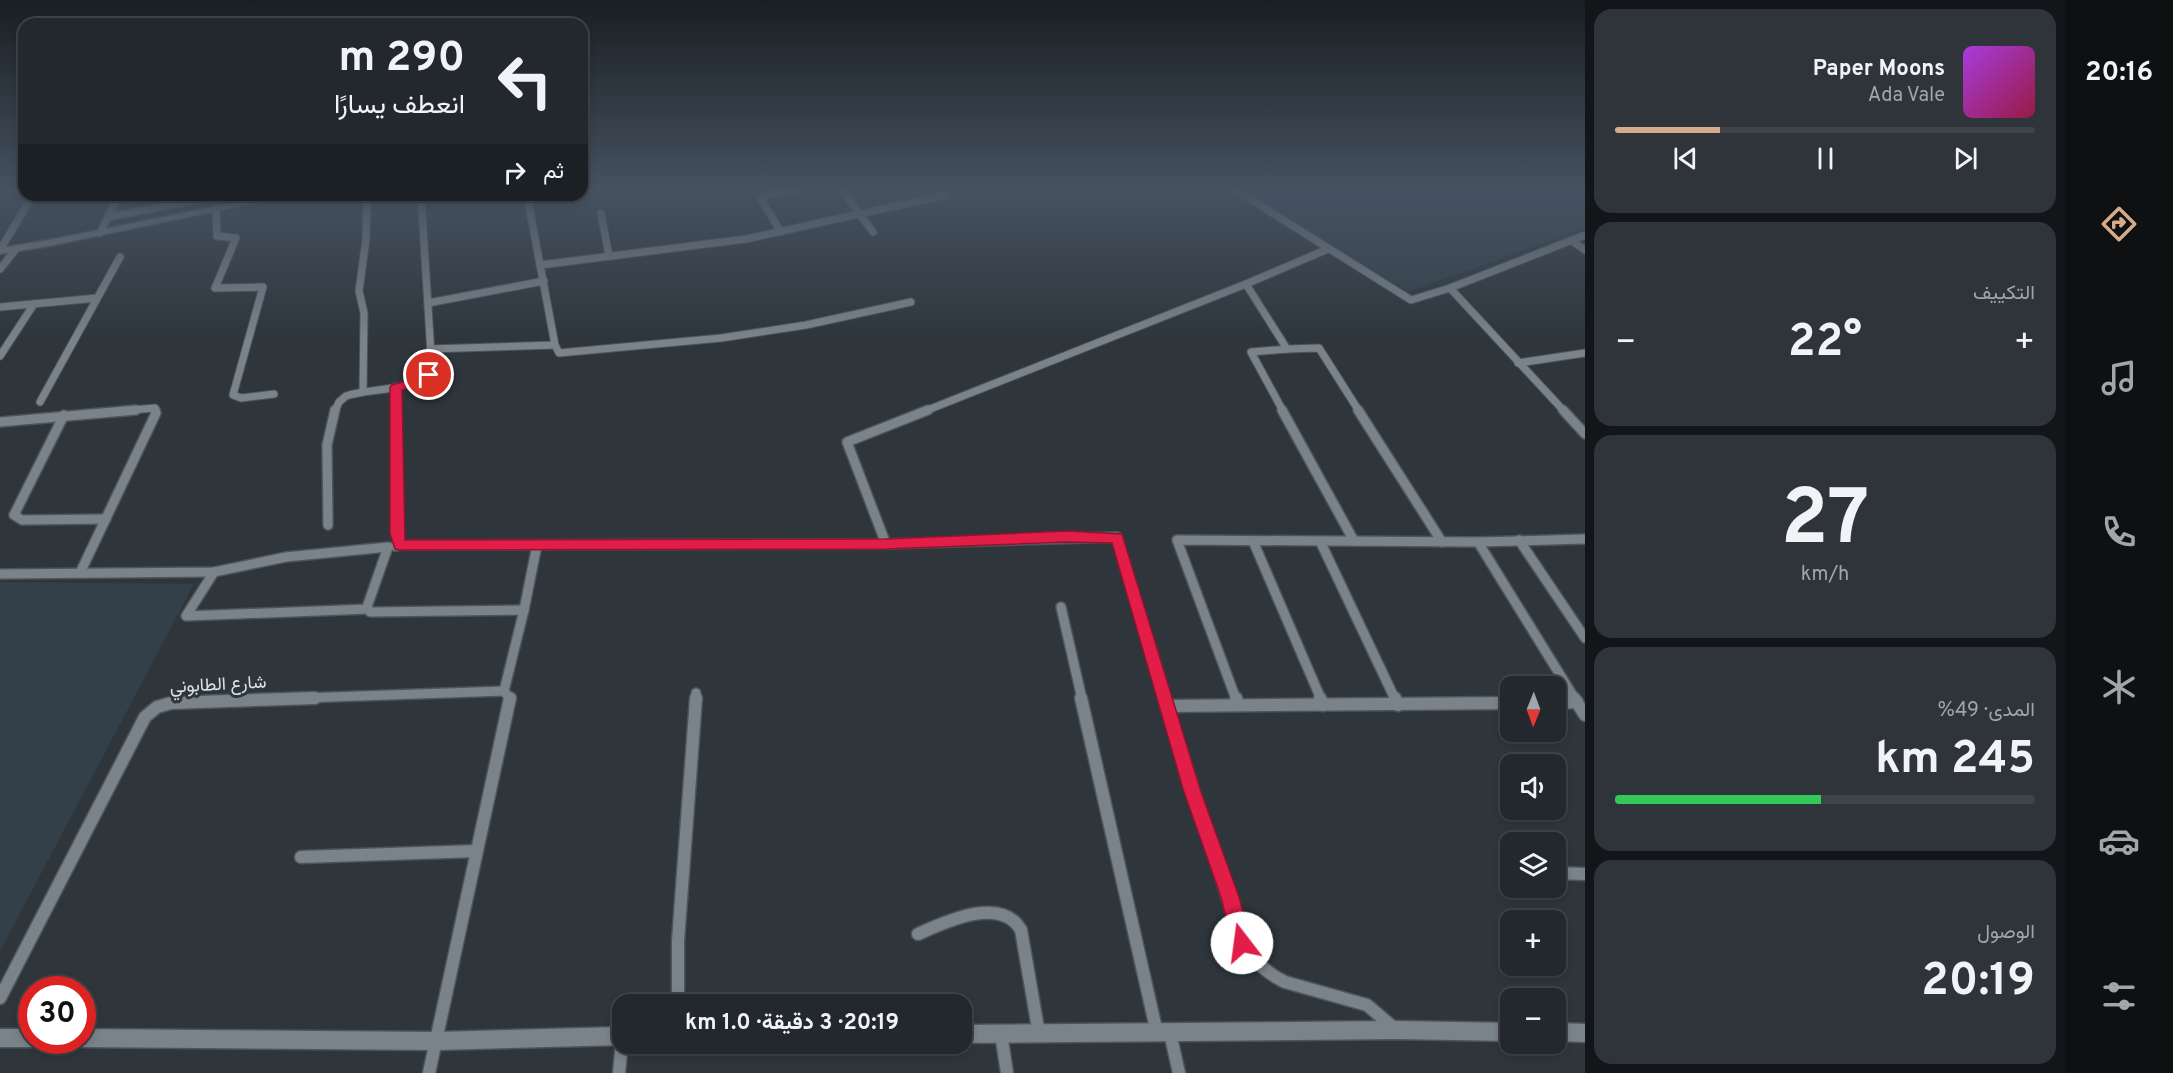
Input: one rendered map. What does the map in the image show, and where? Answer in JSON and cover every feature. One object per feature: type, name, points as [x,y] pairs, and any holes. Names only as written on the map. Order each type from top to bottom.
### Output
[{"type":"street","points":[[0,251],[68,239]]},
{"type":"street","points":[[236,239],[215,288],[262,287],[233,395],[241,398],[274,394]]},
{"type":"street","points":[[363,392],[364,313],[359,291],[366,239]]},
{"type":"street","points":[[328,525],[328,434],[340,400],[347,395],[423,380],[432,370],[424,239]]},
{"type":"street","points":[[535,239],[555,345],[559,353],[721,338],[806,325],[911,302]]},
{"type":"street","points":[[606,239],[609,256]]},
{"type":"street","points":[[540,265],[745,239]]},
{"type":"street","points":[[1312,239],[1411,300],[1450,288],[1571,240],[1585,250]]},
{"type":"street","points":[[0,269],[16,249]]},
{"type":"street","points":[[886,544],[847,442],[1246,284],[1328,249]]},
{"type":"street","points":[[39,402],[120,257]]},
{"type":"street","points":[[428,303],[544,281]]},
{"type":"street","points":[[1246,284],[1287,349]]},
{"type":"street","points":[[1450,288],[1585,434]]},
{"type":"street","points":[[0,307],[97,298]]},
{"type":"street","points":[[0,356],[34,304]]},
{"type":"street","points":[[430,349],[555,345]]},
{"type":"street","points":[[1354,541],[1251,352],[1319,348],[1442,542]]},
{"type":"street","points":[[1518,363],[1585,353]]},
{"type":"street","points":[[396,387],[397,534],[400,545]]},
{"type":"street","points":[[0,422],[155,408],[156,413],[80,573]]},
{"type":"street","points":[[64,415],[15,508],[14,515],[22,520],[106,519]]},
{"type":"street","points":[[0,573],[214,572],[286,557],[400,545],[886,544],[1117,537],[1192,792],[1230,897],[1242,943],[1247,952],[1274,978],[1298,987],[1367,1005],[1396,1030]]},
{"type":"street","points":[[1238,705],[1177,540],[1478,542],[1585,539]]},
{"type":"street","points":[[1519,540],[1585,638]]},
{"type":"street","points":[[1252,541],[1323,705]]},
{"type":"street","points":[[1320,542],[1398,705]]},
{"type":"street","points":[[1478,542],[1585,715]]},
{"type":"street","points":[[429,1073],[508,711],[510,698],[504,691],[537,545]]},
{"type":"street","points":[[368,609],[388,547]]},
{"type":"street","points":[[214,572],[186,616],[368,609],[377,612],[524,610]]},
{"type":"street","points":[[1061,607],[1163,1033],[1179,1073]]},
{"type":"street","name":"شارع الطابوني","points":[[0,998],[145,717],[157,707],[171,703],[504,691]]},
{"type":"street","points":[[678,994],[678,941],[696,693]]},
{"type":"street","points":[[1566,703],[1577,702]]},
{"type":"street","points":[[1167,706],[1500,704]]},
{"type":"street","points":[[301,857],[477,851]]},
{"type":"street","points":[[1566,873],[1585,874]]},
{"type":"street","points":[[918,933],[973,912],[986,911],[1016,921],[1021,930],[1039,1034]]},
{"type":"street","points":[[972,1034],[1396,1030],[1500,1032]]},
{"type":"street","points":[[1566,1032],[1585,1033]]},
{"type":"street","points":[[1001,1034],[1007,1073]]},
{"type":"street","points":[[96,1038],[436,1041],[612,1036]]},
{"type":"street","points":[[0,1038],[18,1038]]},
{"type":"street","points":[[619,1073],[621,1054]]},
{"type":"shaded area","points":[[1321,239],[1554,239],[1408,292]]},
{"type":"shaded area","points":[[0,582],[194,584],[0,951]]},
{"type":"route","points":[[429,375],[423,380],[396,387],[397,534],[400,545],[886,544],[1117,537],[1192,792],[1230,897],[1242,943]]}]
